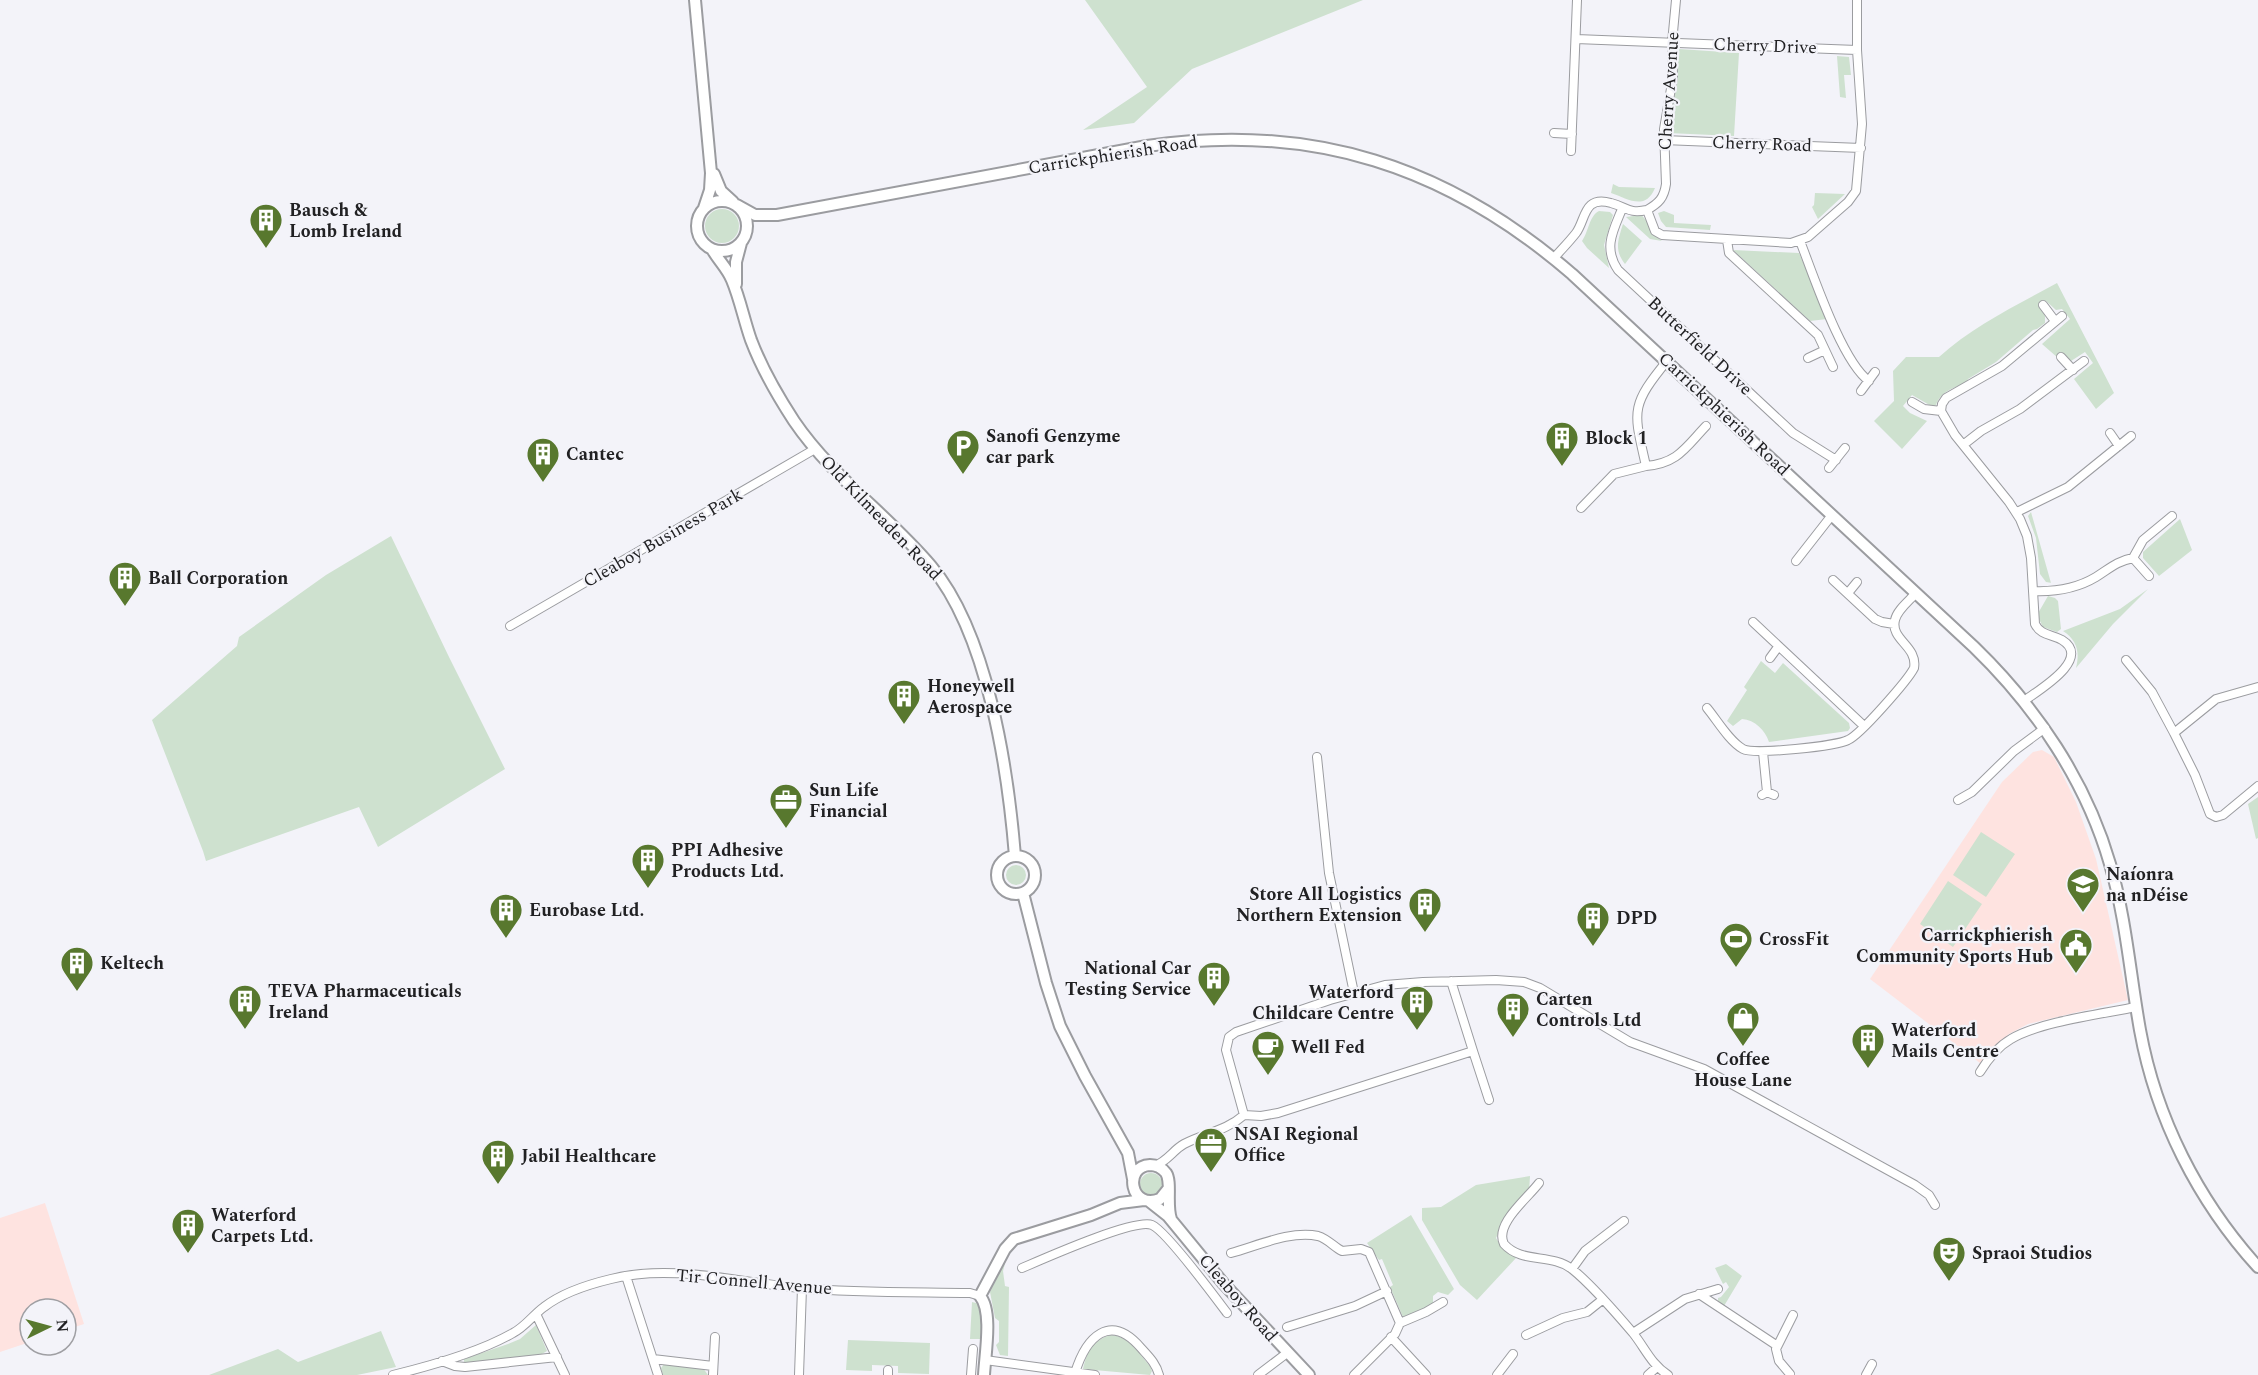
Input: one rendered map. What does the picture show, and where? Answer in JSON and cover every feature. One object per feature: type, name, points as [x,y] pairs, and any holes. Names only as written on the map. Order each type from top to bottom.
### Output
[{"type":"street","points":[[695,0],[711,162],[710,188],[704,208],[698,218],[697,231],[703,242],[712,249],[729,250],[743,239],[747,221],[745,215],[724,195],[717,184],[711,162]]},
{"type":"street","points":[[1571,151],[1577,0]]},
{"type":"street","name":"Cherry Avenue","points":[[1647,210],[1659,202],[1665,193],[1664,140],[1673,76],[1672,43],[1676,0]]},
{"type":"street","points":[[1554,258],[1578,231],[1583,215],[1590,206],[1603,201],[1633,212],[1647,210],[1656,231],[1662,236],[1791,243],[1808,237],[1853,197],[1858,183],[1863,124],[1857,50],[1857,0]]},
{"type":"street","name":"Cherry Drive","points":[[1576,39],[1857,50]]},
{"type":"street","points":[[1554,133],[1572,134]]},
{"type":"street","name":"Carrickphierish Road","points":[[743,239],[764,220],[782,214],[1128,149],[1198,140],[1247,139],[1294,143],[1352,154],[1424,177],[1490,212],[1554,258],[1916,593],[1992,664],[2045,728],[2077,784],[2105,848],[2122,911],[2136,1007],[2148,1067],[2180,1151],[2211,1206],[2258,1267]]},
{"type":"street","name":"Cherry Road","points":[[1664,140],[1861,148]]},
{"type":"street","points":[[704,208],[717,201],[735,204]]},
{"type":"street","name":"Carrickphierish Road","points":[[735,204],[755,215],[782,214]]},
{"type":"street","name":"Butterfield Drive","points":[[1622,209],[1609,246],[1611,259],[1618,270],[1793,433],[1836,460]]},
{"type":"street","name":"Old Kilmeaden Road","points":[[738,297],[735,271],[743,239]]},
{"type":"street","points":[[1727,240],[1729,253],[1818,335],[1833,367]]},
{"type":"street","points":[[1800,241],[1845,348],[1857,371],[1869,381]]},
{"type":"street","name":"Old Kilmeaden Road","points":[[712,249],[726,268],[761,365],[784,406],[815,449],[842,479],[922,557],[953,597],[975,651],[989,698],[1006,778],[1015,856]]},
{"type":"street","points":[[2024,700],[2065,671],[2071,659],[2070,650],[2065,642],[2037,628],[2033,615],[2029,547],[2017,512],[1963,445],[1941,411],[1946,398],[2002,366],[2059,318],[2043,305]]},
{"type":"street","points":[[1808,358],[1826,350]]},
{"type":"street","points":[[2061,357],[2073,370]]},
{"type":"street","points":[[1646,466],[1636,423],[1638,407],[1652,379],[1666,361]]},
{"type":"street","points":[[1963,445],[1981,431],[2020,410],[2084,361]]},
{"type":"street","points":[[1861,391],[1875,372]]},
{"type":"street","points":[[1912,402],[1924,409],[1941,411]]},
{"type":"street","points":[[1581,508],[1614,474],[1663,464],[1673,459],[1706,426]]},
{"type":"street","points":[[2110,433],[2119,446]]},
{"type":"street","points":[[2017,512],[2068,487],[2131,436]]},
{"type":"street","points":[[1829,468],[1845,448]]},
{"type":"street","name":"Cleaboy Business Park","points":[[510,626],[815,449]]},
{"type":"street","points":[[1796,561],[1832,515]]},
{"type":"street","points":[[2033,591],[2058,591],[2073,587],[2098,576],[2118,561],[2133,558],[2143,540],[2172,516]]},
{"type":"street","points":[[2133,558],[2150,576]]},
{"type":"street","points":[[1833,580],[1875,619],[1894,624]]},
{"type":"street","points":[[1848,593],[1857,582]]},
{"type":"street","points":[[1707,708],[1740,747],[1749,751],[1763,752],[1844,742],[1864,726],[1914,668],[1913,655],[1899,638],[1894,624],[1898,614],[1916,593]]},
{"type":"street","points":[[1753,622],[1864,726]]},
{"type":"street","points":[[1770,658],[1778,647]]},
{"type":"street","points":[[2126,660],[2152,692],[2195,775],[2210,814],[2216,817],[2223,815],[2258,786]]},
{"type":"street","points":[[2174,733],[2216,699],[2258,687]]},
{"type":"street","points":[[1958,800],[1972,792],[2014,751],[2045,728]]},
{"type":"street","points":[[1763,752],[1767,794]]},
{"type":"street","points":[[1317,757],[1329,873],[1353,993]]},
{"type":"street","points":[[1015,856],[1030,861],[1035,872],[1032,885],[1023,893],[1016,894],[1005,890],[998,879],[998,870],[1002,862],[1015,856]]},
{"type":"street","points":[[1023,893],[1046,983],[1060,1026],[1128,1153],[1136,1194],[1146,1201]]},
{"type":"street","points":[[1244,1115],[1226,1045],[1229,1038],[1242,1029],[1353,993],[1395,984],[1507,980],[1524,982],[1540,988],[1630,1042],[1695,1064],[1718,1076],[1915,1185],[1929,1195],[1935,1205]]},
{"type":"street","points":[[1451,981],[1489,1100]]},
{"type":"street","points":[[1980,1072],[1996,1050],[2020,1035],[2043,1027],[2136,1007]]},
{"type":"street","points":[[1120,1203],[1128,1194],[1139,1170],[1164,1162],[1186,1143],[1226,1128],[1244,1115],[1272,1114],[1473,1051]]},
{"type":"street","points":[[1171,1219],[1167,1207],[1168,1167],[1175,1152]]},
{"type":"street","points":[[984,1375],[987,1313],[980,1296],[1011,1240],[1101,1212],[1120,1203],[1160,1199],[1168,1184],[1162,1169],[1136,1160],[1128,1153]]},
{"type":"street","points":[[1539,1183],[1511,1214],[1502,1231],[1501,1238],[1504,1244],[1514,1253],[1554,1260],[1572,1269],[1633,1333],[1657,1367],[1668,1375]]},
{"type":"street","name":"Cleaboy Road","points":[[1146,1201],[1171,1219],[1223,1283],[1309,1375]]},
{"type":"street","points":[[1572,1269],[1585,1251],[1624,1221]]},
{"type":"street","points":[[1022,1268],[1077,1245],[1146,1224],[1160,1230],[1227,1312]]},
{"type":"street","points":[[1232,1253],[1274,1239],[1317,1236],[1342,1251],[1362,1249],[1369,1252],[1388,1291],[1400,1323]]},
{"type":"street","name":"Tir Connell Avenue","points":[[393,1375],[415,1372],[513,1334],[557,1299],[603,1281],[626,1276],[674,1274],[802,1288],[970,1293],[980,1296]]},
{"type":"street","points":[[626,1276],[658,1375]]},
{"type":"street","points":[[1211,1292],[1223,1283]]},
{"type":"street","points":[[799,1375],[802,1288]]},
{"type":"street","points":[[1633,1333],[1681,1302],[1718,1289]]},
{"type":"street","points":[[1287,1327],[1352,1307],[1388,1291]]},
{"type":"street","points":[[1699,1294],[1776,1345]]},
{"type":"street","points":[[1526,1335],[1563,1318],[1587,1311],[1602,1300]]},
{"type":"street","points":[[1354,1375],[1391,1337],[1400,1323],[1443,1302]]},
{"type":"street","points":[[536,1314],[565,1375]]},
{"type":"street","points":[[1790,1374],[1779,1361],[1776,1345],[1793,1315]]},
{"type":"street","points":[[1076,1373],[1083,1350],[1089,1342],[1102,1333],[1118,1331],[1134,1339],[1154,1363],[1159,1375]]},
{"type":"street","points":[[712,1375],[715,1337]]},
{"type":"street","points":[[1391,1337],[1426,1375]]},
{"type":"street","points":[[971,1375],[973,1349]]},
{"type":"street","points":[[1258,1375],[1287,1353]]},
{"type":"street","points":[[1497,1375],[1513,1354]]},
{"type":"street","points":[[442,1361],[465,1367],[557,1357]]},
{"type":"street","points":[[653,1359],[713,1366]]},
{"type":"street","points":[[985,1360],[1095,1375]]},
{"type":"street","points":[[1866,1375],[1872,1364]]},
{"type":"street","points":[[1648,1375],[1657,1367]]},
{"type":"shaded area","points":[[2042,750],[2054,757],[2076,802],[2096,859],[2128,1000],[2028,1024],[2009,1034],[1980,1063],[1870,979],[2002,782],[2033,752]]},
{"type":"shaded area","points":[[45,1203],[75,1297],[18,1297],[18,1346],[0,1352],[0,1218]]},
{"type":"shaded area","points":[[78,1305],[84,1324],[78,1326]]},
{"type":"green space","points":[[1085,0],[1363,0],[1192,69],[1134,123],[1083,130],[1147,87]]},
{"type":"green space","points":[[1679,49],[1739,53],[1734,136],[1668,133],[1676,88]]},
{"type":"green space","points":[[1837,56],[1849,57],[1851,75],[1844,75],[1846,98],[1840,97]]},
{"type":"green space","points":[[1613,184],[1619,187],[1655,188],[1646,200],[1635,201],[1611,193]]},
{"type":"green space","points":[[1815,193],[1845,194],[1818,219],[1812,207]]},
{"type":"green space","points":[[722,209],[734,214],[739,226],[734,238],[722,243],[710,238],[705,226],[710,214]]},
{"type":"green space","points":[[1599,211],[1610,212],[1613,215],[1604,245],[1609,268],[1582,241],[1593,216]]},
{"type":"green space","points":[[1664,211],[1674,215],[1674,223],[1711,225],[1710,230],[1666,227],[1658,213]]},
{"type":"green space","points":[[1641,215],[1654,234],[1662,241],[1650,239],[1626,217]]},
{"type":"green space","points":[[1623,224],[1642,241],[1625,264],[1618,249]]},
{"type":"green space","points":[[1733,250],[1799,253],[1827,319],[1810,321]]},
{"type":"green space","points":[[2057,283],[2114,393],[2096,409],[2074,379],[2093,363],[2085,352],[2071,361],[2063,353],[2058,358],[2042,344],[2070,319],[2062,309],[2056,310],[2046,301],[2039,306],[2045,316],[2045,323],[2033,330],[1996,362],[1968,379],[1967,382],[1945,393],[1936,405],[1933,407],[1912,395],[1903,406],[1910,413],[1927,421],[1902,449],[1874,421],[1894,401],[1893,371],[1906,357],[1939,357],[1966,335]]},
{"type":"green space","points":[[2031,512],[2051,583],[2046,582],[2040,574],[2036,538],[2028,516]]},
{"type":"green space","points":[[2180,519],[2192,550],[2159,576],[2143,558],[2143,552]]},
{"type":"green space","points":[[391,536],[505,769],[378,847],[359,807],[206,861],[152,720],[237,646],[239,637],[326,575]]},
{"type":"green space","points":[[2148,589],[2113,624],[2076,668],[2078,657],[2076,647],[2072,638],[2063,631],[2120,609]]},
{"type":"green space","points":[[2048,596],[2058,601],[2061,629],[2057,632],[2043,627],[2037,615]]},
{"type":"green space","points":[[1761,661],[1775,673],[1783,663],[1849,723],[1848,731],[1769,742],[1765,733],[1751,721],[1742,719],[1733,726],[1727,721],[1747,690],[1744,687]]},
{"type":"green space","points":[[2258,797],[2258,838],[2256,839],[2248,804]]},
{"type":"green space","points":[[1981,832],[2015,854],[1986,897],[1953,875]]},
{"type":"green space","points":[[1016,865],[1023,868],[1026,875],[1023,882],[1016,885],[1009,882],[1006,875],[1009,868]]},
{"type":"green space","points":[[1948,881],[1982,904],[1953,947],[1920,924]]},
{"type":"green space","points":[[1151,1173],[1159,1176],[1162,1184],[1159,1192],[1151,1195],[1143,1192],[1140,1184],[1143,1176]]},
{"type":"green space","points":[[1530,1176],[1529,1192],[1508,1212],[1496,1238],[1502,1248],[1516,1258],[1477,1300],[1460,1285],[1422,1220],[1422,1208],[1441,1207],[1476,1185]]},
{"type":"green space","points":[[1411,1215],[1454,1289],[1448,1295],[1438,1292],[1433,1296],[1433,1305],[1403,1317],[1390,1287],[1393,1285],[1382,1259],[1379,1260],[1367,1243]]},
{"type":"green space","points":[[1006,1260],[1003,1271],[1005,1286],[1009,1287],[1008,1356],[1000,1355],[996,1345],[999,1342],[999,1321],[995,1318],[990,1292]]},
{"type":"green space","points":[[1726,1264],[1742,1276],[1724,1306],[1718,1302],[1718,1298],[1729,1287],[1726,1282],[1723,1284],[1715,1268]]},
{"type":"green space","points":[[972,1302],[980,1304],[983,1311],[982,1339],[970,1339]]},
{"type":"green space","points":[[536,1325],[547,1351],[540,1355],[464,1363],[464,1359],[520,1339]]},
{"type":"green space","points":[[381,1331],[396,1367],[357,1375],[209,1375],[278,1349],[298,1362]]},
{"type":"green space","points":[[1110,1335],[1123,1338],[1133,1346],[1150,1366],[1152,1371],[1150,1375],[1083,1369],[1091,1348],[1099,1340]]},
{"type":"green space","points":[[848,1340],[930,1343],[929,1374],[898,1373],[898,1366],[872,1365],[872,1371],[846,1370]]},
{"type":"green space","points":[[665,1363],[703,1368],[708,1375],[663,1375],[661,1368]]},
{"type":"place","name":"Bausch & Lomb Ireland","points":[[266,249]]},
{"type":"place","name":"Block 1","points":[[1562,467]]},
{"type":"place","name":"Sanofi Genzyme car park","points":[[963,475]]},
{"type":"place","name":"Cantec","points":[[543,483]]},
{"type":"place","name":"Ball Corporation","points":[[125,607]]},
{"type":"place","name":"Honeywell Aerospace","points":[[904,725]]},
{"type":"place","name":"Sun Life Financial","points":[[786,829]]},
{"type":"place","name":"PPI Adhesive Products Ltd.","points":[[648,889]]},
{"type":"place","name":"Naíonra na nDéise","points":[[2083,913]]},
{"type":"place","name":"Store All Logistics Northern Extension","points":[[1425,933]]},
{"type":"place","name":"Eurobase Ltd.","points":[[506,939]]},
{"type":"place","name":"DPD","points":[[1593,947]]},
{"type":"place","name":"CrossFit","points":[[1736,968]]},
{"type":"place","name":"Carrickphierish Community Sports Hub","points":[[2076,974]]},
{"type":"place","name":"Keltech","points":[[77,992]]},
{"type":"place","name":"National Car Testing Service","points":[[1214,1007]]},
{"type":"place","name":"TEVA Pharmaceuticals Ireland","points":[[245,1030]]},
{"type":"place","name":"Waterford Childcare Centre","points":[[1417,1031]]},
{"type":"place","name":"Carten Controls Ltd","points":[[1513,1038]]},
{"type":"place","name":"Coffee House Lane","points":[[1743,1047]]},
{"type":"place","name":"Waterford Mails Centre","points":[[1868,1069]]},
{"type":"place","name":"Well Fed","points":[[1268,1076]]},
{"type":"place","name":"NSAI Regional Office","points":[[1211,1173]]},
{"type":"place","name":"Jabil Healthcare","points":[[498,1185]]},
{"type":"place","name":"Waterford Carpets Ltd.","points":[[188,1254]]},
{"type":"place","name":"Spraoi Studios","points":[[1949,1282]]}]
